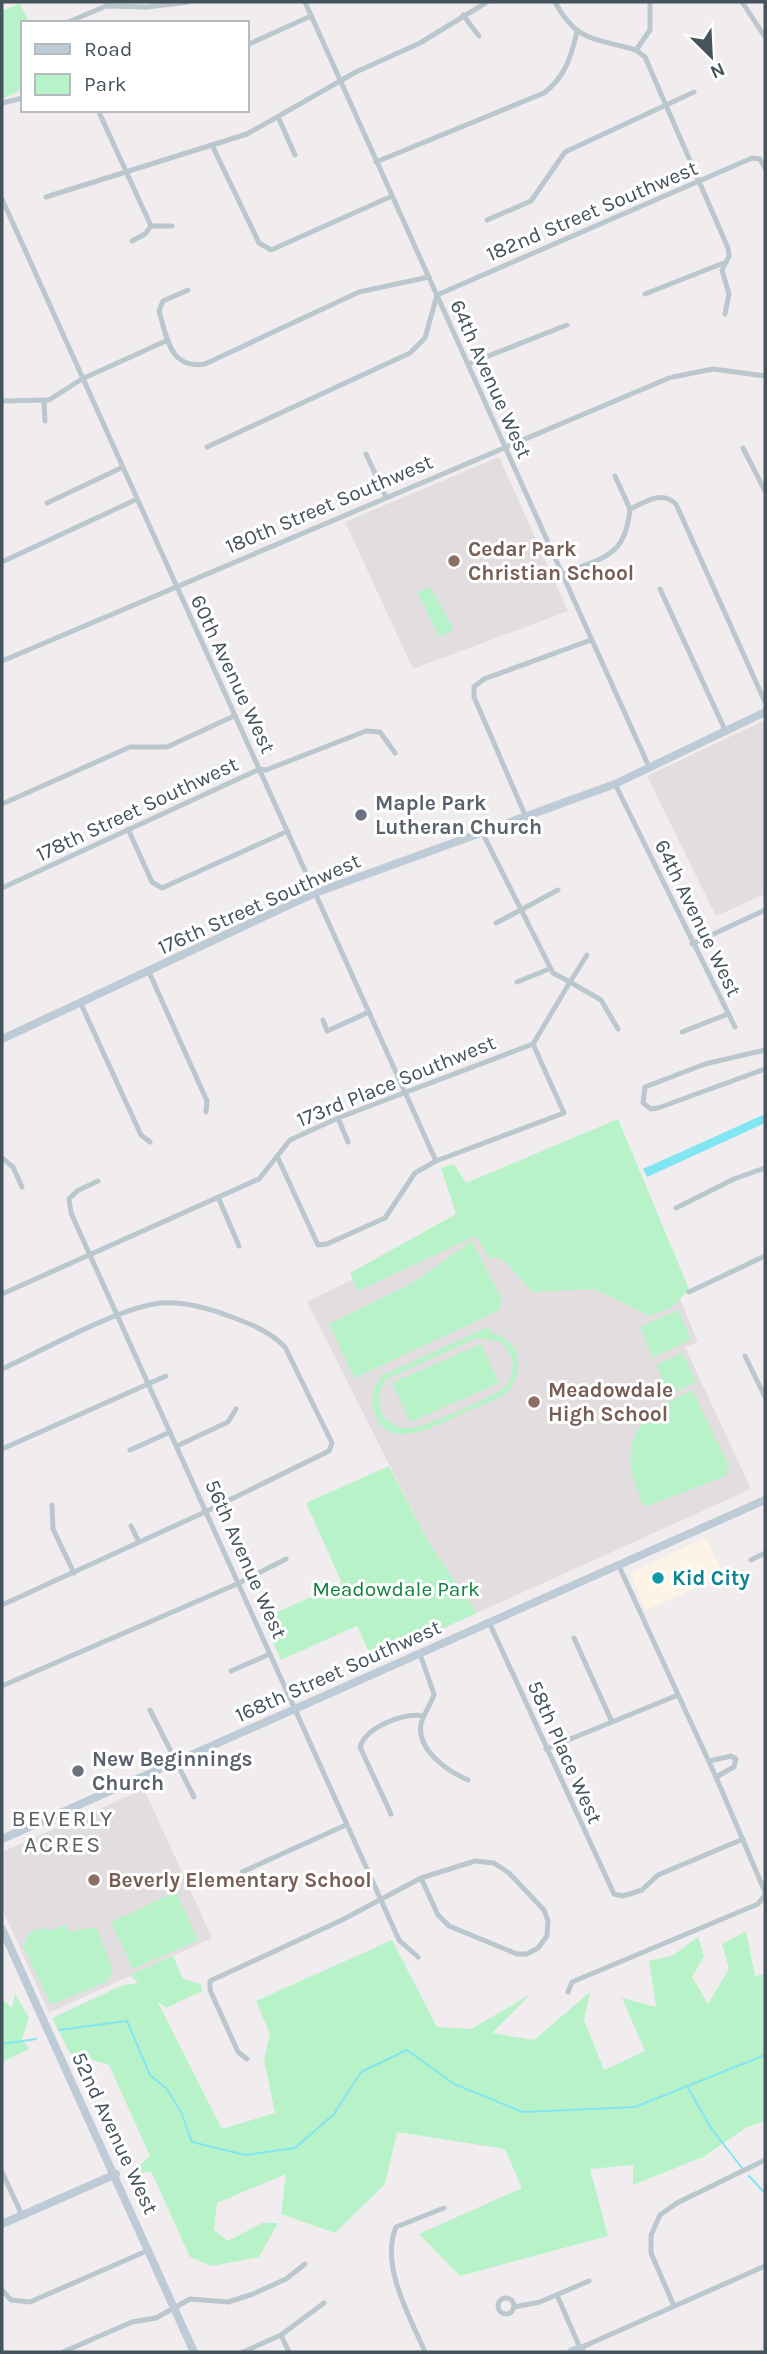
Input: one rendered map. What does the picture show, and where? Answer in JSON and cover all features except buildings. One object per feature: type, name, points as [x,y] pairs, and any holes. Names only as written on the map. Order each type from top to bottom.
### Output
[{"type":"street","points":[[71,21],[106,6],[189,2]]},
{"type":"street","name":"64th Avenue West","points":[[305,2],[650,769]]},
{"type":"street","points":[[46,197],[247,134],[279,119],[341,80],[419,43],[487,2]]},
{"type":"street","points":[[555,2],[567,24],[577,32],[636,50],[645,57],[728,248],[722,270],[729,294],[725,314]]},
{"type":"street","points":[[636,50],[650,30],[650,2]]},
{"type":"street","points":[[742,2],[765,37]]},
{"type":"street","points":[[463,15],[479,36]]},
{"type":"street","points":[[248,45],[311,16]]},
{"type":"street","points":[[376,162],[544,93],[559,81],[577,32]]},
{"type":"street","points":[[488,220],[531,201],[544,187],[565,152],[694,92]]},
{"type":"street","points":[[2,103],[21,98]]},
{"type":"street","points":[[99,112],[152,226]]},
{"type":"street","points":[[279,119],[295,155]]},
{"type":"street","points":[[212,145],[259,243],[271,250],[392,196]]},
{"type":"street","name":"182nd Street Southwest","points":[[437,295],[752,158],[760,159],[765,168]]},
{"type":"street","name":"60th Avenue West","points":[[2,199],[3,207],[135,500],[260,769],[436,1161]]},
{"type":"street","points":[[132,241],[152,226],[172,226]]},
{"type":"street","points":[[645,294],[726,262]]},
{"type":"street","points":[[188,290],[163,301],[159,311],[168,340],[179,361],[189,367],[205,365],[359,292],[429,277]]},
{"type":"street","points":[[207,447],[410,353],[425,338],[437,295]]},
{"type":"street","points":[[468,364],[567,326]]},
{"type":"street","points":[[2,401],[44,401],[82,379],[168,340]]},
{"type":"street","name":"180th Street Southwest","points":[[2,661],[671,377],[713,369],[765,376]]},
{"type":"street","points":[[44,401],[45,421]]},
{"type":"street","points":[[743,448],[765,491]]},
{"type":"street","points":[[366,454],[386,497]]},
{"type":"street","points":[[47,503],[121,468]]},
{"type":"street","points":[[562,575],[611,553],[623,543],[627,534],[630,509],[615,476]]},
{"type":"street","points":[[630,509],[658,497],[669,498],[676,504],[765,702]]},
{"type":"street","points":[[2,562],[135,500]]},
{"type":"street","points":[[660,589],[726,732]]},
{"type":"street","points":[[526,817],[474,697],[474,687],[484,679],[591,640]]},
{"type":"street","name":"176th Street Southwest","points":[[2,1039],[314,893],[615,784],[765,712]]},
{"type":"street","points":[[2,804],[130,747],[167,747],[234,716]]},
{"type":"street","name":"178th Street Southwest","points":[[2,888],[260,769],[370,729],[383,734],[395,753]]},
{"type":"street","name":"64th Avenue West","points":[[615,784],[735,1027]]},
{"type":"street","points":[[128,830],[152,882],[158,887],[170,886],[288,831]]},
{"type":"street","points":[[482,832],[523,911],[549,969],[601,1000],[618,1029]]},
{"type":"street","points":[[496,923],[558,890]]},
{"type":"street","points":[[692,944],[765,910]]},
{"type":"street","points":[[277,1156],[318,1245],[386,1218],[415,1173],[436,1161],[564,1113],[533,1044],[587,955]]},
{"type":"street","points":[[517,982],[549,969]]},
{"type":"street","points":[[149,972],[207,1101],[206,1112]]},
{"type":"street","points":[[81,1004],[141,1135],[150,1142]]},
{"type":"street","points":[[323,1020],[327,1031],[369,1012]]},
{"type":"street","points":[[682,1032],[728,1014]]},
{"type":"street","name":"173rd Place Southwest","points":[[2,1294],[259,1179],[290,1140],[338,1118],[533,1044]]},
{"type":"street","points":[[765,1050],[705,1064],[645,1087],[643,1103],[651,1109],[658,1108],[765,1069]]},
{"type":"street","points":[[338,1118],[348,1142]]},
{"type":"street","points":[[4,1158],[22,1187]]},
{"type":"street","points":[[676,1208],[751,1171],[765,1168]]},
{"type":"street","name":"56th Avenue West","points":[[98,1181],[77,1191],[69,1199],[71,1213],[399,1940],[418,1957]]},
{"type":"street","points":[[218,1198],[239,1246]]},
{"type":"street","points":[[397,1202],[404,1206]]},
{"type":"street","points":[[689,1292],[765,1256]]},
{"type":"street","points":[[2,1369],[117,1317],[157,1304],[191,1305],[254,1325],[272,1335],[285,1347],[330,1435],[329,1451],[205,1512],[2,1605]]},
{"type":"street","points":[[745,1356],[765,1398]]},
{"type":"street","points":[[2,1449],[166,1376]]},
{"type":"street","points":[[177,1446],[228,1422],[236,1409]]},
{"type":"street","points":[[130,1451],[170,1432]]},
{"type":"street","name":"168th Street Southwest","points":[[2,1839],[296,1710],[618,1563],[765,1500]]},
{"type":"street","points":[[52,1505],[54,1529],[74,1573]]},
{"type":"street","points":[[131,1526],[139,1542]]},
{"type":"street","points":[[751,1560],[765,1553]]},
{"type":"street","points":[[2,1686],[237,1584],[286,1559]]},
{"type":"street","points":[[568,1992],[572,1982],[765,1896],[709,1761],[618,1563]]},
{"type":"street","name":"58th Place West","points":[[489,1622],[614,1894],[622,1896],[642,1890],[658,1875],[743,1839]]},
{"type":"street","points":[[574,1638],[612,1723]]},
{"type":"street","points":[[231,1671],[270,1654]]},
{"type":"street","points":[[420,1654],[434,1694],[420,1727],[428,1750],[443,1766],[468,1780]]},
{"type":"street","points":[[546,1749],[678,1695]]},
{"type":"street","points":[[150,1710],[194,1797]]},
{"type":"street","points":[[391,1814],[360,1747],[362,1738],[406,1716],[424,1716]]},
{"type":"street","points":[[709,1761],[731,1756],[736,1759],[734,1767],[716,1777]]},
{"type":"street","points":[[242,1872],[346,1825]]},
{"type":"street","points":[[247,2059],[238,2052],[210,1990],[210,1981],[342,1920],[421,1878],[475,1861],[494,1863],[509,1873],[544,1910],[548,1921],[547,1936],[538,1948],[527,1954],[517,1954],[449,1926],[438,1916],[421,1878]]},
{"type":"street","name":"52nd Avenue West","points":[[2,1929],[116,2174],[194,2352]]},
{"type":"street","points":[[674,2306],[651,2253],[652,2235],[660,2216],[677,2203],[765,2160]]},
{"type":"street","points":[[2,2172],[22,2215]]},
{"type":"street","points":[[2,2224],[116,2174]]},
{"type":"street","points":[[425,2352],[395,2283],[393,2236],[396,2227],[444,2208]]},
{"type":"street","points":[[2,2290],[11,2300],[30,2302],[149,2250]]},
{"type":"street","points":[[63,2352],[132,2322],[156,2318],[190,2299],[229,2302],[253,2294],[286,2279],[304,2264]]},
{"type":"street","points":[[556,2295],[578,2351],[765,2266]]},
{"type":"street","points":[[514,2306],[529,2305],[589,2281]]},
{"type":"street","points":[[243,2352],[281,2335],[324,2303]]},
{"type":"street","points":[[281,2335],[289,2352]]},
{"type":"shaded area","name":"Cedar Park Christian School","points":[[499,457],[568,611],[413,669],[345,522]]},
{"type":"shaded area","points":[[765,720],[765,894],[716,916],[647,776]]},
{"type":"shaded area","name":"Meadowdale High School","points":[[470,1221],[673,1282],[698,1342],[685,1347],[751,1489],[477,1613],[430,1545],[307,1302]]},
{"type":"shaded area","points":[[706,1538],[724,1576],[645,1610],[630,1573]]},
{"type":"shaded area","name":"Beverly Elementary School","points":[[144,1789],[212,1938],[49,2013],[2,1908],[2,1852]]},
{"type":"green space","points":[[20,3],[28,21],[21,21],[21,90],[2,99],[2,11]]},
{"type":"green space","points":[[430,587],[454,630],[439,637],[417,592]]},
{"type":"green space","points":[[618,1119],[689,1289],[671,1308],[650,1316],[595,1289],[533,1292],[501,1258],[489,1258],[476,1236],[357,1291],[350,1273],[456,1214],[441,1168],[454,1164],[466,1183]]},
{"type":"green space","points":[[472,1241],[502,1300],[498,1311],[354,1378],[329,1324],[411,1284]]},
{"type":"green space","points":[[678,1310],[691,1340],[653,1357],[640,1327]]},
{"type":"green space","points":[[488,1327],[511,1345],[518,1365],[512,1386],[497,1399],[427,1429],[401,1434],[390,1432],[380,1424],[374,1411],[372,1401],[375,1387],[383,1375]],"holes":[[[477,1338],[499,1341],[511,1357],[513,1370],[508,1382],[496,1393],[414,1428],[394,1425],[382,1414],[379,1397],[387,1379]]]},
{"type":"green space","points":[[481,1344],[499,1383],[410,1422],[392,1383]]},
{"type":"green space","points":[[683,1353],[696,1382],[669,1394],[656,1365]]},
{"type":"green space","points":[[692,1390],[729,1466],[726,1476],[644,1507],[631,1465],[631,1449],[635,1435],[643,1423],[656,1412]]},
{"type":"green space","name":"Meadowdale Park","points":[[389,1466],[430,1545],[477,1613],[373,1660],[357,1626],[281,1660],[262,1619],[342,1583],[306,1503]]},
{"type":"green space","points":[[176,1892],[198,1940],[133,1969],[111,1922]]},
{"type":"green space","points":[[66,1924],[69,1932],[96,1927],[112,1970],[108,1981],[51,2005],[23,1946],[31,1931],[45,1928],[50,1931]]},
{"type":"green space","points":[[746,1931],[755,1976],[765,1974],[765,2121],[747,2127],[703,2157],[633,2185],[633,2165],[590,2169],[608,2236],[460,2276],[419,2234],[522,2188],[505,2149],[397,2132],[385,2184],[335,2233],[281,2214],[286,2174],[217,2203],[214,2230],[228,2241],[262,2223],[278,2223],[259,2257],[212,2266],[190,2257],[151,2171],[127,2176],[150,2156],[109,2065],[70,2053],[52,2018],[123,1985],[138,1983],[130,1975],[173,1956],[183,1979],[201,1984],[202,1991],[166,2008],[157,2001],[222,2129],[275,2113],[264,2060],[270,2034],[256,2001],[392,1940],[437,2027],[471,2029],[531,1994],[492,2033],[534,2040],[590,1992],[584,2020],[604,2070],[645,2051],[622,1998],[656,2007],[649,1961],[672,1956],[698,1937],[704,1956],[692,1977],[708,2004],[729,1969],[722,1944]]},
{"type":"green space","points":[[15,1994],[29,2018],[22,2039],[29,2049],[2,2062],[2,1999],[12,2008]]},
{"type":"water","points":[[765,1114],[765,1123],[647,1177],[643,1169]]},
{"type":"waterway","points":[[59,2030],[127,2021],[150,2075],[167,2089],[181,2112],[192,2142],[245,2155],[295,2148],[334,2114],[361,2072],[407,2050],[454,2084],[523,2112],[635,2107],[765,2055]]},
{"type":"waterway","points":[[2,2044],[36,2039]]},
{"type":"waterway","points":[[688,2088],[711,2128],[742,2168]]},
{"type":"waterway","points":[[749,2176],[765,2193]]},
{"type":"place","name":"Cedar Park Christian School","points":[[454,561]]},
{"type":"place","name":"Maple Park Lutheran Church","points":[[361,815]]},
{"type":"place","name":"Meadowdale High School","points":[[534,1402]]},
{"type":"place","name":"Kid City","points":[[658,1578]]},
{"type":"place","name":"New Beginnings Church","points":[[78,1771]]},
{"type":"place","name":"Beverly Elementary School","points":[[94,1880]]},
{"type":"district","name":"BEVERLY ACRES","points":[[63,1831]]}]
